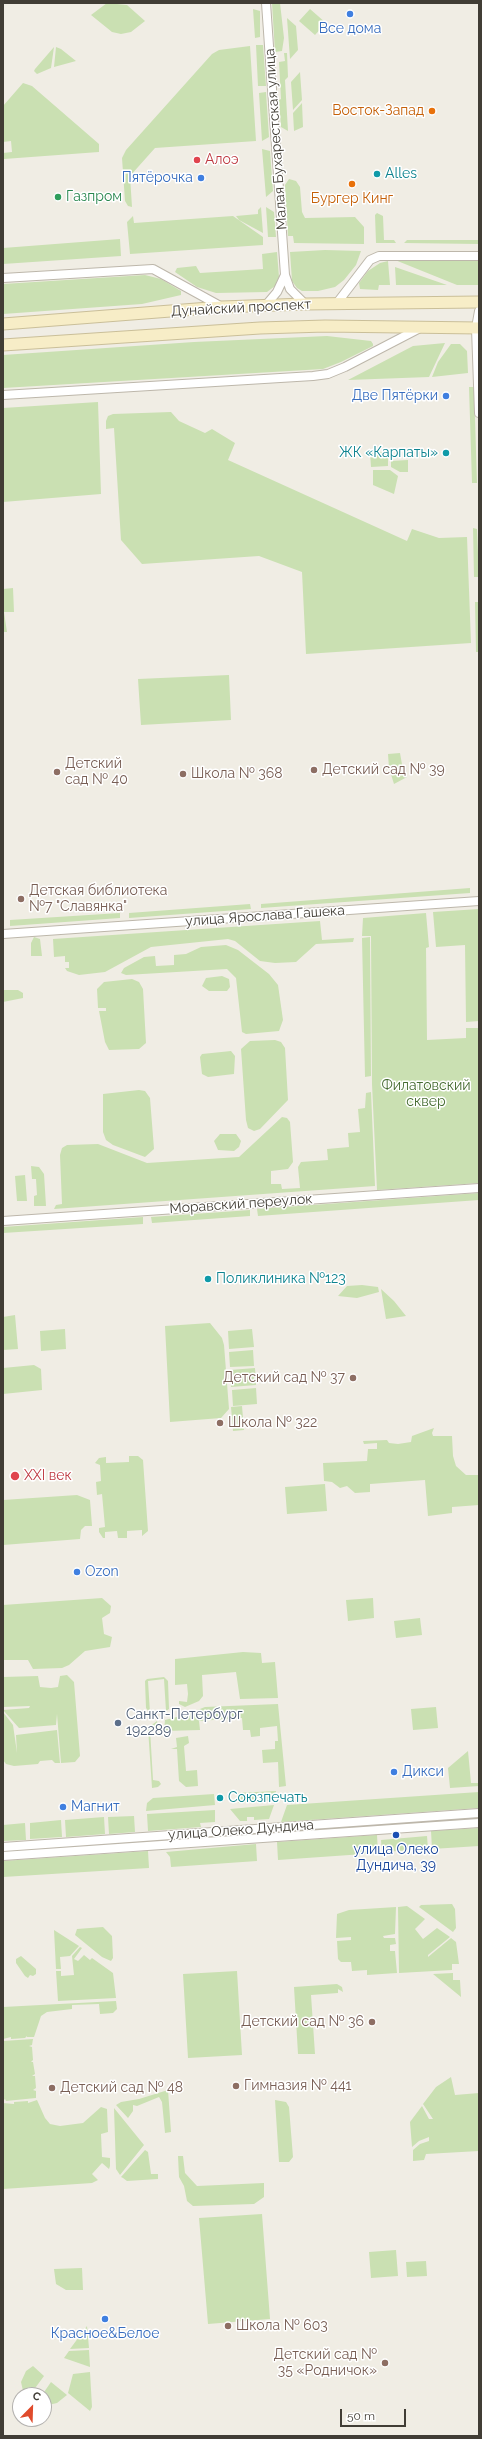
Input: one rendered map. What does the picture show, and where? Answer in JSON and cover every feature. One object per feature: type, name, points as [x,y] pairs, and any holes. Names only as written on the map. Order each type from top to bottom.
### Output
[{"type":"main road","name":"Дунайский проспект","points":[[3,324],[222,307],[337,303],[479,302]]},
{"type":"main road","name":"Дунайский проспект","points":[[3,345],[260,328],[477,328]]},
{"type":"street","name":"Малая Бухарестская улица","points":[[266,3],[285,275],[290,289],[305,304]]},
{"type":"street","points":[[337,303],[370,260],[379,256],[479,256]]},
{"type":"street","points":[[3,278],[154,270],[222,307]]},
{"type":"street","points":[[266,305],[277,292],[285,275]]},
{"type":"street","points":[[479,311],[477,328],[479,413]]},
{"type":"street","points":[[3,395],[328,374],[422,327]]},
{"type":"street","name":"улица Ярослава Гашека","points":[[3,934],[479,901]]},
{"type":"street","name":"Моравский переулок","points":[[3,1221],[479,1188]]},
{"type":"street","name":"улица Олеко Дундича","points":[[3,1847],[479,1813]]},
{"type":"street","name":"улица Олеко Дундича","points":[[3,1856],[479,1823]]},
{"type":"green space","points":[[107,3],[127,5],[145,21],[131,32],[121,34],[112,32],[91,15]]},
{"type":"green space","points":[[272,3],[280,3],[284,38],[282,51],[275,52]]},
{"type":"green space","points":[[253,9],[260,11],[260,37],[255,38]]},
{"type":"green space","points":[[310,9],[326,23],[315,35],[299,21]]},
{"type":"green space","points":[[287,18],[296,26],[298,50],[290,59]]},
{"type":"green space","points":[[256,45],[263,45],[266,86],[258,86]]},
{"type":"green space","points":[[250,46],[256,141],[155,148],[130,176],[132,207],[128,206],[125,201],[122,158],[126,150],[212,54],[219,50]]},
{"type":"green space","points":[[54,47],[51,68],[37,74],[34,71],[35,69]]},
{"type":"green space","points":[[56,47],[61,49],[76,61],[54,67]]},
{"type":"green space","points":[[284,53],[287,53],[288,77],[285,80],[288,131],[281,127],[279,100],[281,99],[279,62],[285,61]]},
{"type":"green space","points":[[300,72],[302,100],[293,110],[291,82]]},
{"type":"green space","points":[[23,83],[32,86],[99,144],[99,152],[4,159],[3,153],[12,152],[11,141],[3,142],[3,106]]},
{"type":"green space","points":[[266,92],[269,137],[262,141],[259,93]]},
{"type":"green space","points":[[302,103],[303,127],[294,131],[293,113]]},
{"type":"green space","points":[[262,149],[270,151],[273,191],[266,197]]},
{"type":"green space","points":[[289,179],[296,181],[300,187],[302,212],[305,218],[355,217],[364,227],[364,244],[294,243],[293,236],[288,236],[285,185]]},
{"type":"green space","points":[[261,207],[263,233],[239,220],[236,216],[258,214],[258,210]]},
{"type":"green space","points":[[266,207],[274,212],[276,237],[268,237]]},
{"type":"green space","points":[[377,213],[383,216],[384,240],[394,240],[396,243],[376,243],[375,215]]},
{"type":"green space","points":[[133,216],[134,223],[233,216],[263,237],[263,245],[130,254],[127,222]]},
{"type":"green space","points":[[120,239],[121,256],[3,264],[3,248]]},
{"type":"green space","points":[[407,240],[479,240],[479,244],[404,243]]},
{"type":"green space","points":[[325,250],[361,251],[356,265],[344,280],[335,287],[318,291],[302,291],[297,288],[292,281],[290,252]]},
{"type":"green space","points":[[277,252],[279,277],[275,286],[267,292],[216,293],[197,287],[175,272],[177,268],[196,266],[200,273],[263,269],[262,254]]},
{"type":"green space","points":[[395,260],[479,261],[479,285],[457,285]]},
{"type":"green space","points":[[388,261],[390,285],[379,285],[378,290],[360,289],[359,283],[368,271],[380,263]]},
{"type":"green space","points":[[395,267],[447,285],[396,285]]},
{"type":"green space","points":[[145,275],[161,279],[181,291],[181,295],[142,304],[3,314],[3,284]]},
{"type":"green space","points":[[327,336],[371,341],[373,346],[323,369],[3,388],[3,355],[194,342]]},
{"type":"green space","points":[[445,343],[429,377],[348,380],[413,346]]},
{"type":"green space","points":[[451,344],[460,344],[467,351],[468,373],[432,377],[438,362]]},
{"type":"green space","points":[[469,387],[474,387],[477,483],[472,483]]},
{"type":"green space","points":[[98,402],[101,494],[3,502],[3,408]]},
{"type":"green space","points":[[171,412],[179,421],[205,433],[212,429],[235,443],[228,460],[407,541],[412,529],[439,538],[467,537],[471,643],[306,654],[302,572],[259,556],[142,564],[121,540],[114,428],[106,429],[106,421],[108,416],[113,414]]},
{"type":"green space","points":[[370,452],[388,452],[388,466],[371,467]]},
{"type":"green space","points":[[408,460],[408,472],[400,472],[391,467],[391,461]]},
{"type":"green space","points":[[373,470],[390,470],[398,476],[394,494],[373,485]]},
{"type":"green space","points":[[473,528],[477,529],[479,577],[474,577]]},
{"type":"green space","points":[[13,588],[14,612],[4,612],[7,632],[3,632],[3,589]]},
{"type":"green space","points":[[475,602],[479,602],[479,652],[476,652]]},
{"type":"green space","points":[[229,675],[231,720],[141,725],[138,679]]},
{"type":"green space","points":[[400,753],[403,770],[407,777],[394,784],[389,768],[388,754]]},
{"type":"green space","points":[[470,888],[470,893],[261,908],[261,904]]},
{"type":"green space","points":[[250,904],[251,909],[129,918],[129,913]]},
{"type":"green space","points":[[479,909],[479,1021],[466,1022],[465,945],[436,947],[433,912]]},
{"type":"green space","points":[[120,913],[120,918],[10,926],[10,920]]},
{"type":"green space","name":"Филатовский сквер","points":[[426,913],[429,947],[426,948],[427,1040],[466,1038],[466,1028],[479,1028],[479,1183],[377,1190],[372,1084],[371,936],[362,936],[363,918]]},
{"type":"green space","points":[[320,921],[322,940],[354,938],[353,942],[316,944],[296,962],[275,963],[260,961],[235,941],[228,939],[151,947],[105,972],[79,975],[67,971],[65,968],[69,968],[69,962],[65,962],[65,956],[54,957],[53,939]]},
{"type":"green space","points":[[34,937],[40,939],[42,956],[31,956],[31,943]]},
{"type":"green space","points":[[370,937],[371,1076],[365,1077],[362,938]]},
{"type":"green space","points":[[226,945],[238,950],[269,974],[278,985],[283,1020],[279,1031],[246,1034],[242,1032],[236,978],[227,969],[126,975],[121,973],[124,968],[144,957],[155,956],[156,966],[174,965],[174,955],[186,954],[201,947]]},
{"type":"green space","points":[[222,976],[229,979],[230,987],[227,991],[209,991],[202,986],[206,978]]},
{"type":"green space","points":[[132,979],[139,982],[143,989],[146,1043],[139,1049],[109,1050],[105,1042],[99,1011],[106,1011],[106,1008],[98,1008],[97,989],[104,982]]},
{"type":"green space","points":[[3,990],[18,990],[23,993],[23,998],[3,1002]]},
{"type":"green space","points":[[275,1040],[281,1042],[285,1048],[288,1100],[260,1129],[254,1131],[248,1128],[246,1120],[241,1049],[250,1041]]},
{"type":"green space","points":[[231,1051],[235,1056],[234,1074],[208,1077],[202,1074],[200,1057],[202,1054]]},
{"type":"green space","points":[[139,1090],[145,1091],[150,1098],[154,1149],[145,1157],[113,1145],[106,1140],[103,1132],[103,1094]]},
{"type":"green space","points":[[371,1092],[375,1186],[54,1209],[56,1205],[62,1204],[60,1155],[62,1148],[67,1145],[98,1144],[147,1163],[239,1157],[282,1117],[287,1118],[290,1122],[293,1162],[288,1169],[271,1171],[271,1184],[281,1184],[282,1189],[300,1188],[298,1167],[301,1162],[328,1160],[327,1149],[349,1147],[348,1133],[360,1132],[358,1109],[365,1108],[366,1093]]},
{"type":"green space","points":[[220,1134],[236,1134],[241,1141],[239,1147],[234,1151],[218,1150],[214,1141]]},
{"type":"green space","points":[[31,1166],[39,1167],[44,1174],[46,1206],[34,1206],[34,1196],[37,1195],[36,1179],[32,1179]]},
{"type":"green space","points":[[25,1175],[27,1201],[17,1201],[15,1176]]},
{"type":"green space","points":[[479,1193],[479,1200],[258,1216],[257,1209]]},
{"type":"green space","points":[[250,1210],[250,1216],[152,1223],[151,1217]]},
{"type":"green space","points":[[143,1217],[143,1224],[3,1233],[3,1227]]},
{"type":"green space","points":[[362,1285],[378,1287],[379,1292],[357,1298],[338,1296],[347,1286]]},
{"type":"green space","points":[[381,1289],[394,1301],[406,1316],[386,1319]]},
{"type":"green space","points":[[15,1315],[18,1349],[3,1350],[3,1317]]},
{"type":"green space","points":[[210,1323],[222,1338],[224,1345],[229,1409],[221,1418],[170,1422],[165,1326]]},
{"type":"green space","points":[[65,1329],[66,1349],[41,1351],[40,1331]]},
{"type":"green space","points":[[252,1329],[254,1347],[229,1349],[228,1331]]},
{"type":"green space","points":[[253,1350],[254,1366],[230,1367],[229,1352]]},
{"type":"green space","points":[[34,1365],[41,1369],[42,1390],[3,1394],[3,1368]]},
{"type":"green space","points":[[255,1368],[256,1385],[231,1387],[230,1370]]},
{"type":"green space","points":[[256,1388],[257,1404],[233,1406],[232,1390]]},
{"type":"green space","points":[[242,1406],[244,1430],[233,1431],[231,1407]]},
{"type":"green space","points":[[434,1428],[432,1433],[433,1436],[452,1436],[453,1456],[456,1466],[466,1475],[479,1475],[479,1505],[452,1507],[452,1513],[428,1516],[425,1480],[370,1484],[370,1492],[355,1493],[347,1486],[340,1488],[332,1482],[324,1481],[323,1463],[367,1461],[368,1449],[377,1449],[377,1443],[364,1444],[363,1441],[387,1440],[389,1443],[398,1444],[411,1442],[412,1436]]},
{"type":"green space","points":[[129,1456],[138,1456],[143,1460],[148,1531],[142,1536],[142,1530],[127,1531],[127,1538],[118,1538],[117,1531],[105,1532],[105,1538],[103,1538],[99,1532],[99,1528],[105,1527],[102,1494],[97,1495],[96,1482],[101,1481],[100,1465],[95,1463],[99,1458],[106,1457],[106,1463],[129,1462]]},
{"type":"green space","points":[[325,1484],[327,1511],[287,1514],[285,1487]]},
{"type":"green space","points":[[77,1495],[90,1500],[92,1526],[85,1526],[81,1530],[80,1539],[3,1545],[3,1500]]},
{"type":"green space","points":[[102,1598],[111,1606],[110,1613],[102,1618],[104,1634],[112,1637],[110,1647],[85,1651],[69,1665],[62,1668],[33,1669],[28,1660],[3,1660],[3,1605]]},
{"type":"green space","points":[[373,1598],[374,1618],[348,1621],[346,1600]]},
{"type":"green space","points":[[420,1618],[422,1635],[396,1638],[394,1621]]},
{"type":"green space","points":[[243,1652],[261,1653],[262,1663],[275,1662],[278,1698],[240,1699],[236,1672],[202,1675],[203,1696],[199,1701],[185,1707],[179,1704],[179,1701],[187,1702],[188,1694],[187,1684],[175,1685],[175,1659]]},
{"type":"green space","points":[[67,1675],[74,1682],[80,1756],[75,1762],[61,1763],[57,1714],[56,1725],[19,1728],[3,1710],[29,1708],[30,1706],[3,1707],[3,1677],[38,1676],[40,1687],[51,1688],[58,1687],[60,1676]]},
{"type":"green space","points":[[164,1677],[168,1681],[169,1709],[166,1711],[164,1679],[148,1681],[150,1713],[146,1708],[145,1681],[147,1679]]},
{"type":"green space","points":[[278,1704],[286,1786],[279,1787],[278,1762],[263,1763],[262,1750],[275,1749],[275,1741],[278,1741],[277,1726],[260,1728],[260,1736],[251,1737],[250,1730],[243,1730],[242,1718],[199,1721],[200,1730],[164,1731],[165,1720],[185,1715],[205,1707]]},
{"type":"green space","points":[[436,1707],[438,1728],[413,1730],[411,1709]]},
{"type":"green space","points":[[3,1712],[13,1725],[17,1753],[16,1735],[57,1730],[60,1763],[55,1763],[52,1760],[40,1761],[38,1764],[14,1766],[6,1764],[3,1760]]},
{"type":"green space","points":[[157,1721],[158,1728],[150,1729],[153,1780],[159,1781],[161,1784],[158,1787],[152,1788],[148,1728]]},
{"type":"green space","points":[[188,1736],[189,1743],[184,1746],[186,1771],[197,1770],[198,1786],[186,1787],[179,1781],[177,1749],[171,1749],[177,1747],[176,1738]]},
{"type":"green space","points":[[468,1751],[471,1783],[479,1783],[479,1786],[450,1788],[448,1768]]},
{"type":"green space","points":[[276,1791],[275,1800],[238,1803],[237,1793]]},
{"type":"green space","points":[[479,1792],[479,1808],[281,1822],[287,1805]]},
{"type":"green space","points":[[214,1794],[215,1805],[146,1811],[147,1803],[153,1798]]},
{"type":"green space","points":[[274,1805],[269,1819],[254,1820],[254,1817],[247,1817],[247,1821],[240,1821],[230,1809]]},
{"type":"green space","points":[[215,1810],[215,1822],[200,1823],[201,1827],[148,1831],[147,1814]]},
{"type":"green space","points":[[134,1816],[135,1832],[109,1834],[108,1817]]},
{"type":"green space","points":[[104,1817],[105,1834],[66,1837],[65,1820]]},
{"type":"green space","points":[[61,1820],[62,1837],[30,1839],[30,1823]]},
{"type":"green space","points":[[25,1823],[26,1840],[3,1841],[3,1825]]},
{"type":"green space","points":[[479,1828],[479,1846],[432,1849],[431,1831]]},
{"type":"green space","points":[[377,1835],[378,1853],[278,1860],[277,1842]]},
{"type":"green space","points":[[427,1836],[428,1849],[382,1852],[381,1840]]},
{"type":"green space","points":[[256,1844],[257,1861],[171,1867],[170,1857],[166,1852]]},
{"type":"green space","points":[[148,1851],[149,1868],[3,1877],[3,1861]]},
{"type":"green space","points":[[452,1904],[455,1909],[456,1928],[453,1932],[419,1907],[421,1905]]},
{"type":"green space","points":[[407,1906],[425,1919],[415,1929],[423,1939],[437,1928],[450,1937],[428,1955],[428,1957],[451,1938],[456,1942],[459,1964],[452,1964],[452,1970],[399,1973],[398,1907]]},
{"type":"green space","points":[[396,1907],[395,1934],[383,1936],[384,1938],[395,1938],[396,1944],[390,1945],[390,1951],[395,1951],[397,1973],[367,1975],[367,1970],[352,1971],[351,1962],[341,1962],[338,1959],[337,1941],[351,1940],[351,1937],[336,1938],[337,1914],[349,1910]]},
{"type":"green space","points":[[103,1927],[112,1936],[113,1958],[111,1961],[102,1957],[75,1935],[77,1929]]},
{"type":"green space","points":[[54,1930],[79,1946],[70,1956],[60,1957],[61,1969],[56,1969]]},
{"type":"green space","points":[[80,1947],[82,1948],[74,1959],[78,1961],[84,1955],[90,1960],[92,1958],[113,1973],[116,1998],[58,2001],[56,1971],[61,1971],[61,1976],[74,1975],[72,1956]]},
{"type":"green space","points":[[21,1956],[36,1969],[36,1974],[33,1976],[30,1975],[28,1978],[25,1976],[16,1963],[16,1959]]},
{"type":"green space","points":[[237,1971],[242,2055],[188,2058],[183,1974]]},
{"type":"green space","points":[[453,1973],[453,1980],[460,1980],[461,1997],[433,1974]]},
{"type":"green space","points":[[337,1984],[342,1987],[343,1992],[338,1989],[338,1993],[311,1995],[315,2054],[298,2054],[294,1987]]},
{"type":"green space","points":[[116,2001],[117,2009],[113,2013],[100,2014],[99,2004],[72,2005],[72,2009],[47,2012],[41,2016],[34,2037],[27,2036],[25,2038],[11,2039],[11,2037],[3,2039],[3,2007]]},
{"type":"green space","points":[[33,2039],[32,2045],[29,2046],[32,2047],[33,2060],[31,2062],[33,2062],[35,2074],[32,2076],[35,2076],[36,2088],[33,2090],[36,2091],[36,2098],[6,2101],[5,2099],[3,2101],[3,2041]]},
{"type":"green space","points":[[451,2077],[455,2095],[479,2093],[479,2151],[426,2154],[424,2160],[413,2161],[413,2150],[420,2144],[429,2141],[429,2137],[419,2141],[412,2147],[410,2122],[422,2106],[429,2119],[433,2119],[423,2104],[436,2087]]},
{"type":"green space","points":[[168,2090],[171,2132],[165,2133],[162,2102],[159,2097],[137,2106],[133,2105],[133,2111],[128,2118],[116,2105],[121,2102],[139,2099]]},
{"type":"green space","points":[[37,2100],[45,2118],[50,2124],[60,2126],[83,2123],[101,2107],[107,2109],[108,2132],[101,2134],[102,2157],[110,2158],[110,2166],[109,2169],[102,2163],[92,2174],[98,2180],[92,2183],[3,2189],[3,2103],[14,2104],[14,2102],[28,2101],[28,2103]]},
{"type":"green space","points":[[275,2100],[286,2102],[289,2107],[293,2157],[289,2162],[279,2162]]},
{"type":"green space","points":[[114,2108],[144,2145],[120,2175],[116,2169]]},
{"type":"green space","points":[[145,2150],[148,2152],[151,2174],[158,2174],[158,2179],[127,2181],[121,2177]]},
{"type":"green space","points":[[178,2156],[183,2156],[185,2173],[197,2186],[264,2183],[264,2197],[254,2204],[193,2206],[187,2201],[184,2186],[179,2177]]},
{"type":"green space","points":[[262,2214],[270,2319],[208,2324],[199,2218]]},
{"type":"green space","points":[[396,2250],[398,2276],[371,2278],[369,2252]]},
{"type":"green space","points":[[426,2261],[427,2276],[407,2277],[406,2262]]},
{"type":"green space","points":[[82,2268],[83,2290],[66,2290],[56,2284],[54,2269]]},
{"type":"green space","points":[[87,2326],[89,2348],[70,2349]]},
{"type":"green space","points":[[89,2350],[90,2367],[64,2358],[69,2351]]},
{"type":"green space","points":[[33,2366],[44,2376],[36,2387],[22,2387],[21,2382],[26,2371]]},
{"type":"green space","points":[[90,2372],[92,2407],[90,2411],[68,2393],[73,2374]]},
{"type":"green space","points":[[51,2382],[67,2395],[57,2403],[52,2404],[52,2387],[48,2387]]},
{"type":"place","name":"Все дома","points":[[350,14]]},
{"type":"place","name":"Восток-Запад","points":[[432,111]]},
{"type":"place","name":"Алоэ","points":[[197,160]]},
{"type":"place","name":"Alles","points":[[377,174]]},
{"type":"place","name":"Пятёрочка","points":[[201,178]]},
{"type":"place","name":"Бургер Кинг","points":[[352,184]]},
{"type":"place","name":"Газпром","points":[[58,197]]},
{"type":"place","name":"Две Пятёрки","points":[[446,396]]},
{"type":"place","name":"ЖК «Карпаты»","points":[[446,453]]},
{"type":"place","name":"Детский сад № 39","points":[[314,770]]},
{"type":"place","name":"Детский сад № 40","points":[[57,772]]},
{"type":"place","name":"Школа № 368","points":[[183,774]]},
{"type":"place","name":"Детская библиотека №7 \"Славянка\"","points":[[21,899]]},
{"type":"place","name":"Поликлиника №123","points":[[208,1279]]},
{"type":"place","name":"Детский сад № 37","points":[[353,1378]]},
{"type":"place","name":"Школа № 322","points":[[220,1423]]},
{"type":"place","name":"XXI век","points":[[15,1476]]},
{"type":"place","name":"Ozon","points":[[77,1572]]},
{"type":"place","name":"Санкт-Петербург 192289","points":[[118,1723]]},
{"type":"place","name":"Дикси","points":[[394,1772]]},
{"type":"place","name":"Союзпечать","points":[[220,1798]]},
{"type":"place","name":"Магнит","points":[[63,1807]]},
{"type":"place","name":"улица Олеко Дундича, 39","points":[[396,1835]]},
{"type":"place","name":"Детский сад № 36","points":[[372,2022]]},
{"type":"place","name":"Гимназия № 441","points":[[236,2086]]},
{"type":"place","name":"Детский сад № 48","points":[[52,2088]]},
{"type":"place","name":"Красное&Белое","points":[[105,2319]]},
{"type":"place","name":"Школа № 603","points":[[228,2326]]},
{"type":"place","name":"Детский сад № 35 «Родничок»","points":[[385,2363]]}]
